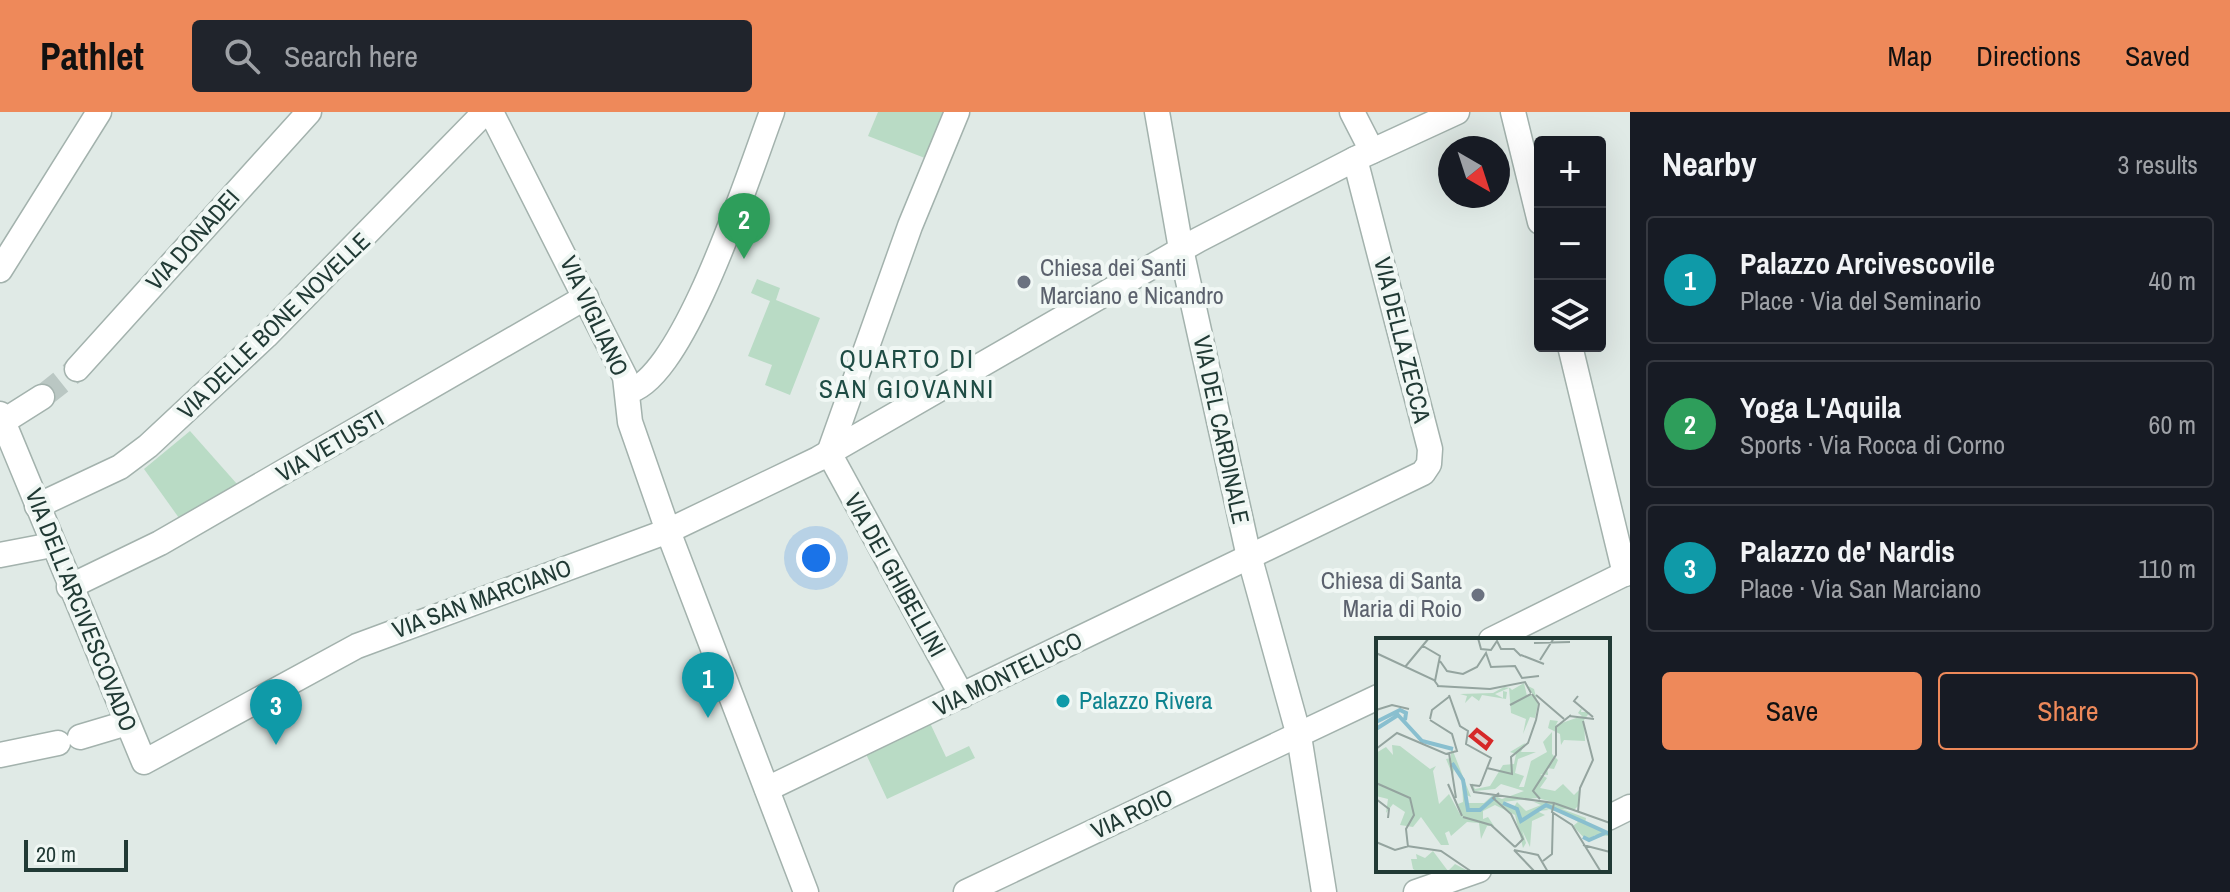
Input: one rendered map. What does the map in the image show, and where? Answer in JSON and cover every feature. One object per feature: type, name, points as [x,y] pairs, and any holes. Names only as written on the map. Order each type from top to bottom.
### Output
[{"type":"street","points":[[0,270],[99,112]]},
{"type":"street","name":"VIA DONADEI","points":[[77,369],[309,112]]},
{"type":"street","name":"VIA VIGLIANO","points":[[488,112],[625,377],[630,422],[668,531],[806,892]]},
{"type":"street","name":"VIA DELLE BONE NOVELLE","points":[[37,506],[120,467],[148,446],[266,336],[488,112]]},
{"type":"street","points":[[628,391],[646,383],[681,340],[772,112]]},
{"type":"street","points":[[829,453],[910,226],[957,112]]},
{"type":"street","name":"VIA DEL CARDINALE","points":[[1157,112],[1181,249],[1250,558],[1299,736],[1324,892]]},
{"type":"street","name":"VIA DELLA ZECCA","points":[[1250,558],[1381,497],[1423,473],[1429,464],[1430,449],[1352,112]]},
{"type":"street","name":"VIA SAN MARCIANO","points":[[144,762],[357,646],[668,531],[829,453],[1181,249],[1363,155],[1457,112]]},
{"type":"street","points":[[1513,112],[1537,208]]},
{"type":"street","name":"VIA VETUSTI","points":[[69,587],[160,543],[586,297]]},
{"type":"street","points":[[1495,638],[1628,572],[1572,352]]},
{"type":"street","points":[[2,417],[42,397]]},
{"type":"street","name":"VIA DELL'ARCIVESCOVADO","points":[[2,417],[8,449],[37,506],[144,762]]},
{"type":"street","name":"VIA DEI GHIBELLINI","points":[[829,453],[962,696]]},
{"type":"street","points":[[0,555],[52,545]]},
{"type":"street","name":"VIA MONTELUCO","points":[[767,789],[1250,558]]},
{"type":"street","name":"VIA ROIO","points":[[966,892],[1376,698]]},
{"type":"street","points":[[0,755],[127,723]]},
{"type":"street","points":[[1610,817],[1630,807]]},
{"type":"street","points":[[1416,892],[1473,872]]},
{"type":"green space","points":[[878,112],[948,112],[930,160],[868,136]]},
{"type":"green space","points":[[757,279],[780,288],[776,300],[820,318],[790,395],[765,385],[772,365],[748,356],[770,301],[751,293]]},
{"type":"green space","points":[[190,431],[237,484],[179,518],[144,469]]},
{"type":"green space","points":[[930,723],[946,757],[969,746],[975,758],[887,799],[866,754]]},
{"type":"tunnel","points":[[42,397],[77,369]]},
{"type":"place","name":"Yoga L'Aquila","points":[[744,259]]},
{"type":"place","name":"Chiesa dei Santi Marciano e Nicandro","points":[[1024,282]]},
{"type":"place","name":"Chiesa di Santa Maria di Roio","points":[[1478,595]]},
{"type":"place","name":"Palazzo Rivera","points":[[1063,701]]},
{"type":"place","name":"Palazzo Arcivescovile","points":[[708,718]]},
{"type":"place","name":"Palazzo de' Nardis","points":[[276,745]]},
{"type":"district","name":"QUARTO DI SAN GIOVANNI","points":[[907,374]]}]
